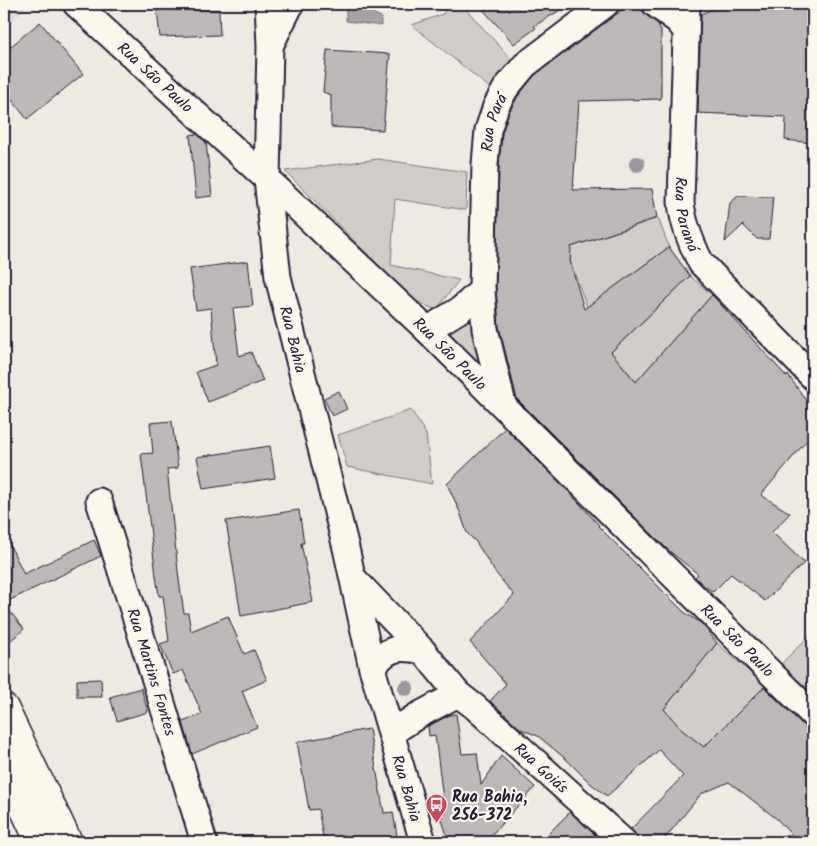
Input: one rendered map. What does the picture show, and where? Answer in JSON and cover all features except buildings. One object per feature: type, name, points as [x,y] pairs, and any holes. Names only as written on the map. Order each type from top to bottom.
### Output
[{"type":"main road","points":[[4,708],[68,842]]},
{"type":"main road","points":[[4,766],[40,842]]},
{"type":"street","name":"Rua São Paulo","points":[[76,4],[268,179],[427,330],[813,715]]},
{"type":"street","name":"Rua Bahia","points":[[268,4],[270,46],[268,179],[278,278],[353,578],[372,668],[423,842]]},
{"type":"street","points":[[270,46],[291,4]]},
{"type":"street","name":"Rua Pará","points":[[503,407],[485,329],[482,290],[485,164],[488,130],[496,106],[506,88],[525,65],[606,4]]},
{"type":"street","points":[[655,4],[678,21],[686,30]]},
{"type":"street","name":"Rua Paraná","points":[[687,4],[681,202],[683,219],[701,263],[813,377]]},
{"type":"street","points":[[427,330],[461,309],[482,290]]},
{"type":"street","name":"Rua Martins Fontes","points":[[99,501],[204,842]]},
{"type":"street","points":[[353,578],[423,650]]},
{"type":"street","points":[[372,668],[382,656],[391,650],[401,648],[423,650]]},
{"type":"street","name":"Rua Goiás","points":[[423,650],[458,694],[475,707],[624,842]]},
{"type":"street","points":[[391,733],[416,716],[458,694]]},
{"type":"shaded area","points":[[4,4],[29,4],[4,29]]},
{"type":"shaded area","points":[[346,4],[352,4],[381,17],[381,26],[346,21]]},
{"type":"shaded area","points":[[449,4],[461,4],[513,61],[495,92],[412,25],[443,14]]},
{"type":"shaded area","points":[[378,159],[467,172],[466,210],[395,199],[391,265],[459,280],[436,310],[413,300],[285,171]]},
{"type":"shaded area","points":[[658,218],[669,247],[587,307],[570,261],[571,247]]},
{"type":"shaded area","points":[[690,276],[712,295],[636,382],[611,352]]},
{"type":"shaded area","points":[[480,312],[487,380],[437,332]]},
{"type":"shaded area","points":[[411,410],[426,434],[432,484],[347,467],[338,435]]},
{"type":"shaded area","points":[[813,632],[813,693],[780,665]]},
{"type":"shaded area","points":[[717,643],[765,686],[701,750],[682,730],[661,713]]},
{"type":"place","name":"Rua Bahia, 256-372","points":[[436,824]]}]
